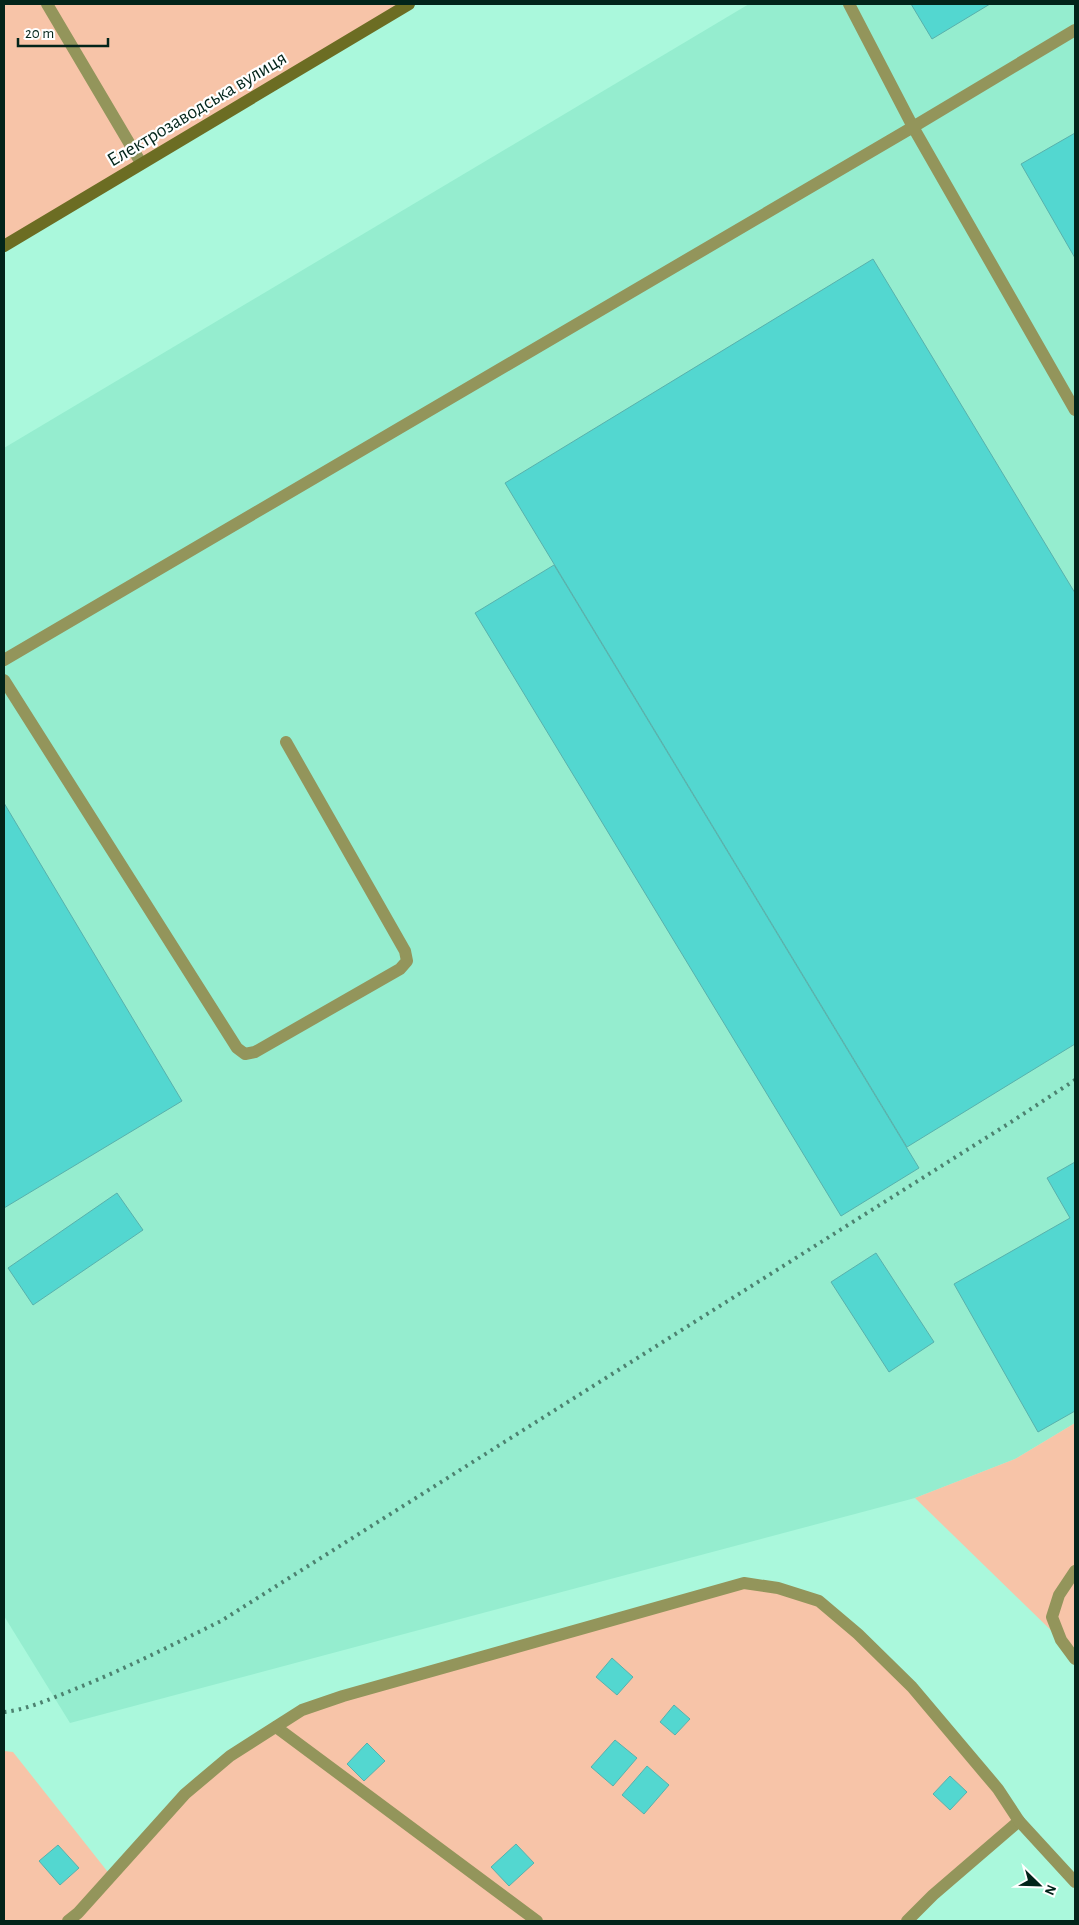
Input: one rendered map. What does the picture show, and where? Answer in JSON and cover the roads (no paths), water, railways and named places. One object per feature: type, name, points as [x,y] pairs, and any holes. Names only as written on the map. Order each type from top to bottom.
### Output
[{"type":"main road","name":"Електрозаводська вулиця","points":[[4,246],[409,4]]},
{"type":"street","points":[[47,4],[142,163]]},
{"type":"street","points":[[849,4],[913,127],[1075,410]]},
{"type":"street","points":[[4,660],[1075,30]]},
{"type":"street","points":[[4,680],[236,1048],[245,1054],[255,1052],[400,970],[407,961],[405,951],[286,742]]},
{"type":"street","points":[[1075,1571],[1059,1594],[1052,1617],[1061,1640],[1075,1659]]},
{"type":"street","points":[[68,1921],[82,1917],[186,1794],[230,1756],[302,1710],[343,1696],[744,1583],[778,1588],[819,1601],[858,1634],[912,1687],[998,1789],[1019,1821],[1075,1882]]},
{"type":"street","points":[[276,1728],[537,1921]]},
{"type":"street","points":[[907,1921],[933,1895],[1019,1821]]},
{"type":"railway","points":[[4,1712],[35,1705],[85,1685],[221,1621],[1075,1080]]}]
